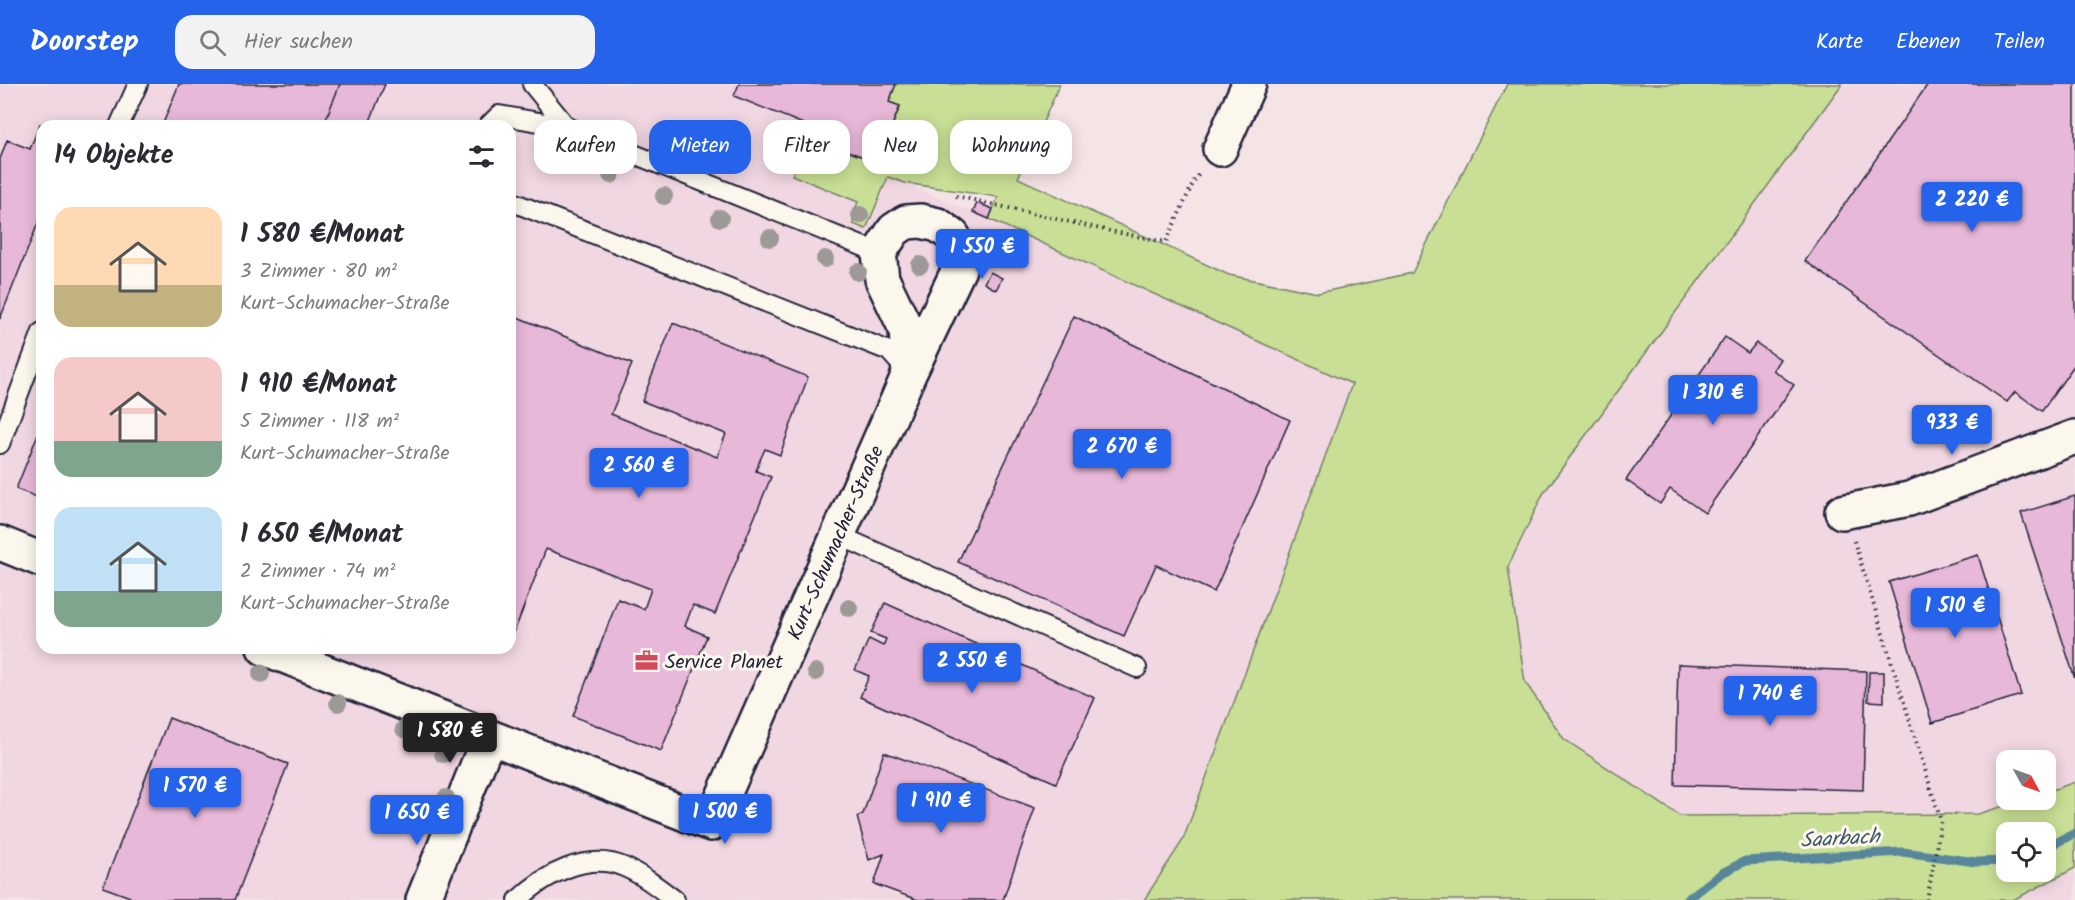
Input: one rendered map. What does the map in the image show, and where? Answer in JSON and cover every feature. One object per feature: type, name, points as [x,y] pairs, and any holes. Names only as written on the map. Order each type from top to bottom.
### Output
[{"type":"street","points":[[1220,149],[1249,84]]},
{"type":"street","points":[[879,253],[894,230],[906,222],[921,221],[938,225]]},
{"type":"street","name":"Kurt-Schumacher-Straße","points":[[279,654],[711,824],[909,374],[959,269],[959,249],[953,236],[938,225]]},
{"type":"street","name":"Kurt-Schumacher-Straße","points":[[879,253],[882,279],[906,329],[909,374]]},
{"type":"street","points":[[1842,512],[1909,499],[2075,437]]},
{"type":"street","points":[[0,543],[36,558]]},
{"type":"street","points":[[423,900],[489,737]]},
{"type":"lane","points":[[122,120],[138,84]]},
{"type":"lane","points":[[532,84],[561,120]]},
{"type":"lane","points":[[494,120],[499,115],[534,121]]},
{"type":"lane","points":[[637,155],[879,253]]},
{"type":"lane","points":[[516,203],[889,351],[909,374]]},
{"type":"lane","points":[[0,444],[36,348]]},
{"type":"lane","points":[[838,535],[1137,668]]},
{"type":"lane","points":[[518,900],[529,889],[551,874],[580,864],[601,862],[622,866],[645,878],[675,900]]},
{"type":"path","points":[[938,225],[953,196],[1166,242],[1195,179],[1220,149]]},
{"type":"path","points":[[1864,573],[1941,820],[1927,900]]},
{"type":"shaded area","points":[[0,84],[948,84],[932,120],[862,120],[862,174],[909,174],[905,183],[1352,384],[1183,840],[1143,900],[0,900]]},
{"type":"shaded area","points":[[1842,84],[2075,84],[2075,782],[2056,789],[2056,750],[1996,750],[1996,808],[1978,814],[1680,816],[1564,739],[1525,682],[1508,567],[1543,494]]},
{"type":"shaded area","points":[[2075,868],[2075,900],[2013,900],[2048,882],[2056,882],[2056,878]]},
{"type":"green space","points":[[896,84],[1060,84],[1044,120],[950,120],[950,174],[1020,174],[1018,178],[1229,275],[1318,293],[1412,273],[1507,84],[1842,84],[1543,494],[1508,567],[1525,682],[1564,739],[1680,816],[1978,814],[1996,808],[2056,810],[2056,789],[2075,782],[2075,868],[2056,878],[2056,822],[1996,822],[1996,882],[2048,882],[2013,900],[1144,900],[1183,840],[1352,384],[989,219],[998,197],[905,183],[888,177],[866,229],[853,224],[853,215],[858,202],[792,175],[850,174],[850,152],[862,156],[862,174],[938,174],[938,120],[895,120],[900,107],[889,102]]},
{"type":"building","points":[[179,84],[340,84],[325,120],[164,120]]},
{"type":"building","points":[[340,84],[385,84],[370,120],[325,120]]},
{"type":"building","points":[[739,84],[896,84],[889,102],[900,106],[894,120],[862,120],[862,156],[850,152],[850,120],[793,120],[734,96]]},
{"type":"building","points":[[1928,84],[2075,84],[2075,364],[2042,411],[2015,392],[2007,402],[1805,261]]},
{"type":"building","points":[[36,134],[36,228],[0,319],[0,159],[7,140],[30,149]]},
{"type":"building","points":[[977,203],[993,209],[989,219],[973,212]]},
{"type":"building","points":[[990,272],[1002,278],[996,290],[984,283]]},
{"type":"building","points":[[516,316],[632,364],[611,414],[717,457],[726,434],[642,401],[673,323],[808,377],[780,455],[765,449],[760,460],[756,471],[771,477],[715,614],[693,605],[685,626],[707,636],[661,751],[573,716],[618,599],[644,609],[651,589],[546,549],[516,627]]},
{"type":"building","points":[[1074,316],[1290,420],[1214,592],[1156,565],[1124,636],[958,562]]},
{"type":"building","points":[[1725,337],[1748,353],[1756,343],[1780,359],[1773,370],[1794,385],[1705,513],[1670,489],[1660,504],[1626,480]]},
{"type":"building","points":[[36,439],[36,497],[16,489]]},
{"type":"building","points":[[2075,496],[2075,679],[2021,513]]},
{"type":"building","points":[[1978,555],[2021,695],[1932,723],[1889,582]]},
{"type":"building","points":[[885,603],[1095,698],[1056,783],[860,697],[869,676],[855,670],[869,639],[883,646],[886,639],[871,633]]},
{"type":"building","points":[[1678,664],[1866,671],[1863,790],[1675,785]]},
{"type":"building","points":[[1869,672],[1884,672],[1884,702],[1868,701]]},
{"type":"building","points":[[169,718],[288,764],[235,900],[129,900],[130,897],[103,887]]},
{"type":"building","points":[[884,752],[1035,808],[1003,900],[918,900],[874,884],[884,854],[869,860],[857,817],[863,814]]},
{"type":"waterway","name":"Saarbach","points":[[2056,843],[2075,833]]},
{"type":"waterway","name":"Saarbach","points":[[1686,900],[1722,873],[1745,861],[1903,852],[1976,862],[1996,861]]},
{"type":"place","name":"Service Planet","points":[[647,661]]}]
